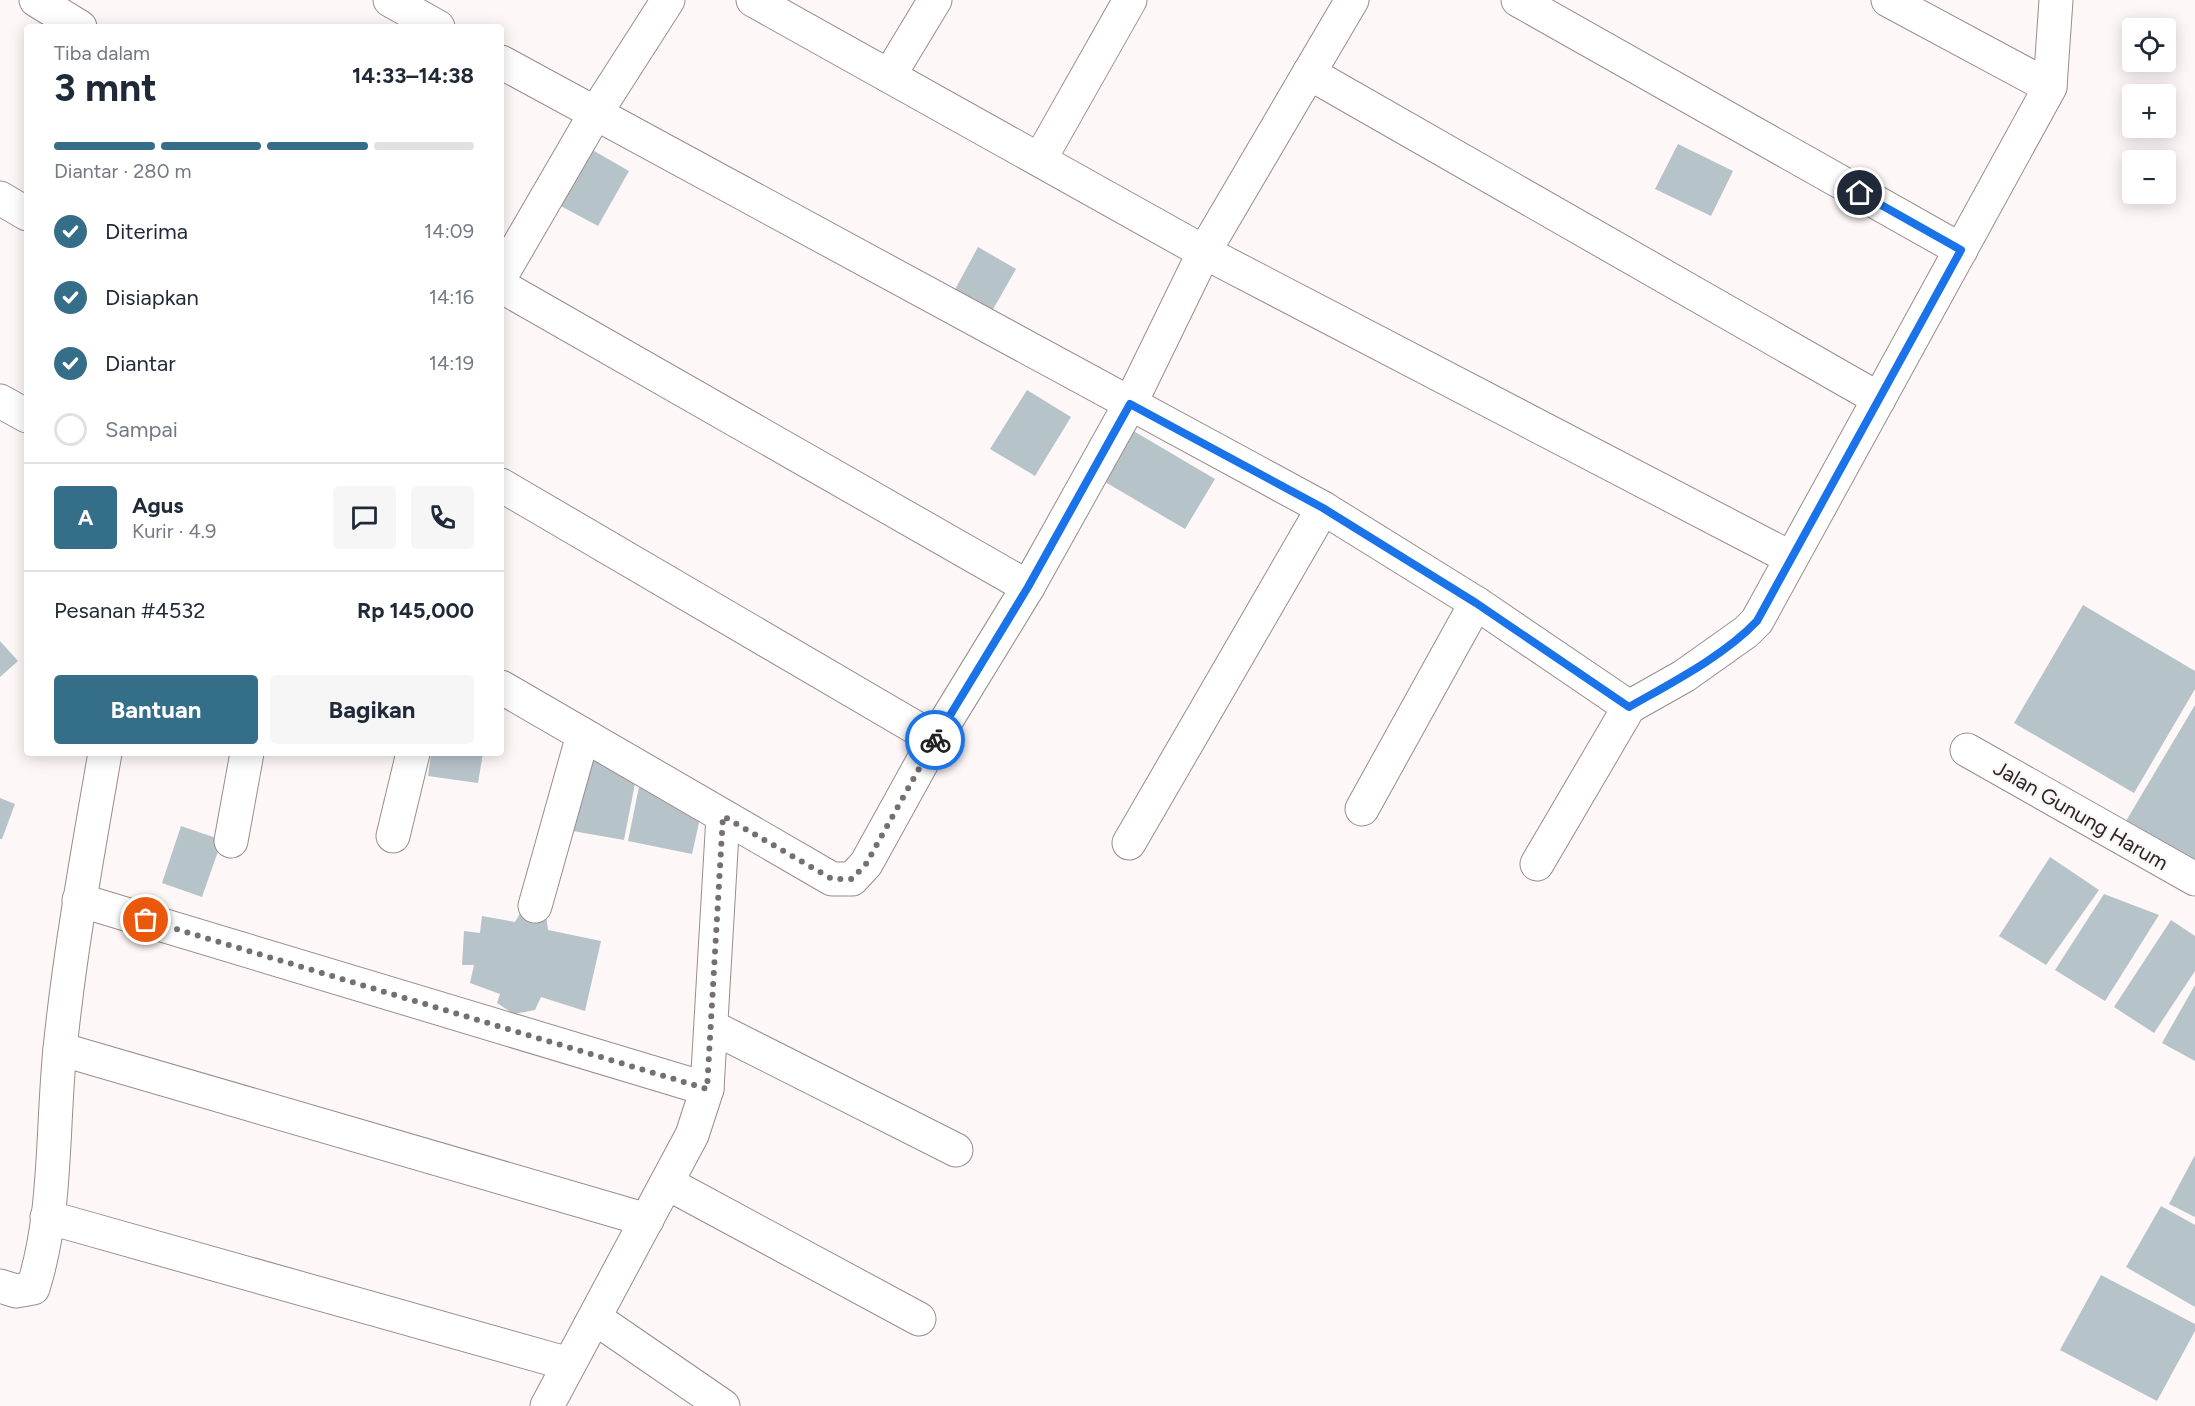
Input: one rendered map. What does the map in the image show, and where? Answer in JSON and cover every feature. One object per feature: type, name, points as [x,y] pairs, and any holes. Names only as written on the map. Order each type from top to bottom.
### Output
[{"type":"street","points":[[36,0],[75,24]]},
{"type":"street","points":[[390,0],[433,24]]},
{"type":"street","points":[[504,271],[595,114],[668,0]]},
{"type":"street","points":[[753,0],[1204,252],[1791,558]]},
{"type":"street","points":[[890,76],[935,0]]},
{"type":"street","points":[[1040,159],[1130,0]]},
{"type":"street","points":[[504,689],[832,879],[852,879],[866,864],[935,739],[1028,587],[1130,404],[1204,252],[1352,0]]},
{"type":"street","points":[[1518,0],[1961,250]]},
{"type":"street","points":[[1888,0],[2050,87]]},
{"type":"street","points":[[1537,864],[1629,707],[1684,675],[1746,632],[1757,621],[2050,87],[2056,0]]},
{"type":"street","points":[[504,64],[1323,508],[1476,603],[1629,707]]},
{"type":"street","points":[[1309,74],[1879,399]]},
{"type":"street","points":[[0,198],[24,212]]},
{"type":"street","points":[[504,288],[1028,587]]},
{"type":"street","points":[[0,401],[24,414]]},
{"type":"street","points":[[504,487],[935,739]]},
{"type":"street","points":[[1129,843],[1323,508]]},
{"type":"street","points":[[1362,809],[1476,603]]},
{"type":"street","points":[[535,906],[583,735]]},
{"type":"street","name":"Jalan Gunung Harum","points":[[1967,750],[2195,879]]},
{"type":"street","points":[[0,1286],[16,1291],[33,1288],[47,1217],[60,1049],[79,900],[104,756]]},
{"type":"street","points":[[231,842],[246,756]]},
{"type":"street","points":[[393,836],[412,756]]},
{"type":"street","points":[[547,1406],[692,1136],[707,1089],[723,816]]},
{"type":"street","points":[[79,900],[707,1089]]},
{"type":"street","points":[[712,1027],[956,1150]]},
{"type":"street","points":[[60,1049],[647,1220]]},
{"type":"street","points":[[667,1183],[919,1319]]},
{"type":"street","points":[[47,1217],[569,1364]]},
{"type":"street","points":[[595,1318],[723,1406]]},
{"type":"building","points":[[1678,144],[1733,171],[1711,216],[1655,189]]},
{"type":"building","points":[[589,148],[629,171],[598,226],[557,204]]},
{"type":"building","points":[[978,247],[1016,269],[988,318],[951,297]]},
{"type":"building","points":[[1027,390],[1071,417],[1035,476],[990,449]]},
{"type":"building","points":[[1125,426],[1215,479],[1185,529],[1095,476]]},
{"type":"building","points":[[2083,605],[2195,671],[2195,689],[2134,793],[2014,723]]},
{"type":"building","points":[[0,641],[18,661],[0,677]]},
{"type":"building","points":[[2195,705],[2195,861],[2126,821]]},
{"type":"building","points":[[581,747],[636,778],[624,840],[567,830]]},
{"type":"building","points":[[431,756],[482,756],[478,783],[428,776]]},
{"type":"building","points":[[640,782],[702,809],[692,854],[628,841]]},
{"type":"building","points":[[0,798],[15,804],[2,839],[0,839]]},
{"type":"building","points":[[181,826],[222,840],[202,897],[162,883]]},
{"type":"building","points":[[2050,857],[2099,890],[2046,965],[1999,936]]},
{"type":"building","points":[[2104,894],[2159,915],[2105,1001],[2055,970]]},
{"type":"building","points":[[522,910],[546,915],[548,930],[601,941],[585,1011],[541,997],[535,1010],[514,1014],[497,1003],[500,994],[470,983],[474,965],[462,965],[464,931],[480,933],[482,916],[515,922]]},
{"type":"building","points":[[2171,920],[2195,936],[2195,971],[2154,1033],[2114,1007]]},
{"type":"building","points":[[2195,985],[2195,1061],[2162,1043]]},
{"type":"building","points":[[2195,1155],[2195,1217],[2169,1204]]},
{"type":"building","points":[[2161,1206],[2195,1225],[2195,1307],[2126,1267]]},
{"type":"building","points":[[2101,1275],[2195,1324],[2195,1331],[2157,1401],[2060,1350]]},
{"type":"way so far","points":[[146,920],[707,1089],[723,816],[832,879],[852,879],[866,864],[935,740]]},
{"type":"route","points":[[935,740],[1028,587],[1130,404],[1323,508],[1476,603],[1629,707],[1684,675],[1746,632],[1757,621],[1961,250],[1860,193]]}]
